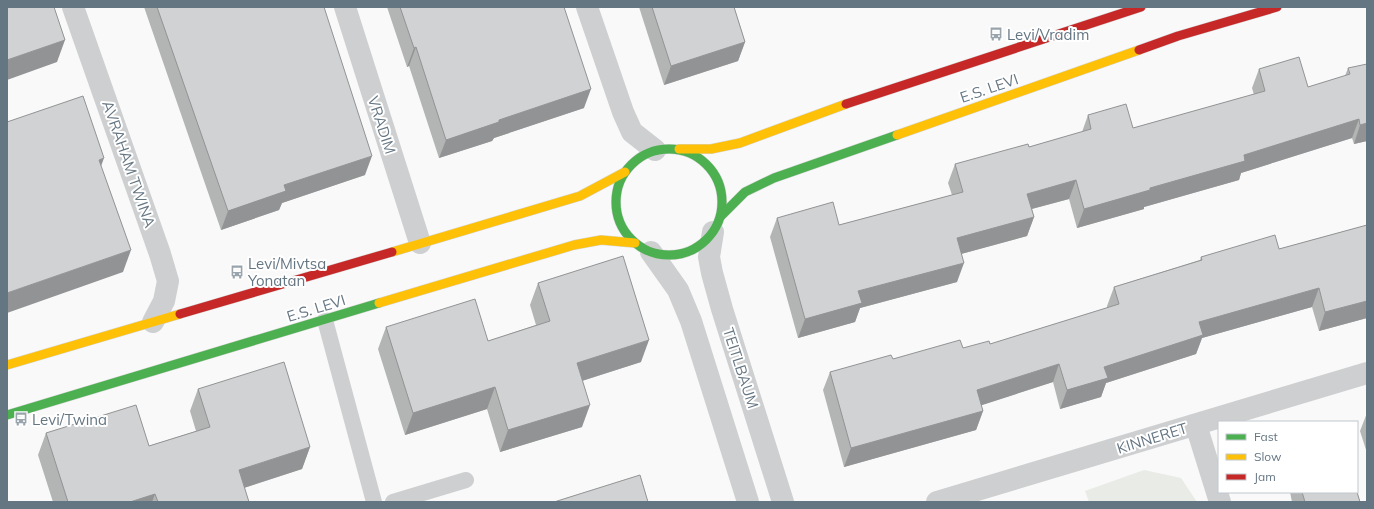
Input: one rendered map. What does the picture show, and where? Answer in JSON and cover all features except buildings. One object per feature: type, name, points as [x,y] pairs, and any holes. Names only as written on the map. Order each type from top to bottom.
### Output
[{"type":"main road","name":"E.S. LEVI","points":[[679,149],[712,149],[740,143],[823,112],[1141,7]]},
{"type":"main road","name":"E.S. LEVI","points":[[717,224],[745,192],[774,178],[1178,36],[1276,7]]},
{"type":"main road","points":[[667,148],[679,149],[695,155],[709,166],[718,181],[722,198],[717,224],[700,245],[685,252],[668,255],[643,248],[624,232],[618,217],[615,201],[618,186],[625,172],[638,158],[655,150],[667,148]]},
{"type":"main road","points":[[7,365],[580,196],[625,172]]},
{"type":"main road","name":"E.S. LEVI","points":[[7,415],[574,245],[601,240],[643,248]]},
{"type":"street","name":"AVRAHAM TWINA","points":[[74,7],[160,254],[168,282],[164,301],[153,322]]},
{"type":"street","name":"VRADIM","points":[[345,7],[420,243]]},
{"type":"street","points":[[587,7],[623,112],[632,132],[655,150]]},
{"type":"street","name":"TEITLBAUM","points":[[717,224],[709,257],[712,273],[783,502]]},
{"type":"street","points":[[643,248],[664,269],[678,290],[691,321],[748,502]]},
{"type":"street","name":"KINNERET","points":[[937,502],[1367,374]]},
{"type":"street","points":[[1196,425],[1220,502]]},
{"type":"lane","points":[[325,320],[374,502]]},
{"type":"lane","points":[[393,502],[466,480]]},
{"type":"shaded area","points":[[1144,470],[1181,478],[1197,502],[1089,502],[1085,491]]},
{"type":"traffic: fast","points":[[721,216],[745,192],[774,178],[897,135]]},
{"type":"traffic: fast","points":[[669,149],[689,153],[706,165],[718,182],[722,202],[718,222],[706,239],[689,251],[669,255],[649,251],[632,239],[620,222],[616,202],[620,182],[632,165],[649,153],[669,149]]},
{"type":"traffic: fast","points":[[7,415],[379,303]]},
{"type":"traffic: slow","points":[[897,135],[1139,50]]},
{"type":"traffic: slow","points":[[679,149],[711,149],[740,143],[846,104]]},
{"type":"traffic: slow","points":[[392,252],[580,196],[625,172]]},
{"type":"traffic: slow","points":[[379,303],[574,245],[601,240],[635,243]]},
{"type":"traffic: slow","points":[[7,365],[180,314]]},
{"type":"traffic: jam","points":[[846,104],[1141,7]]},
{"type":"traffic: jam","points":[[1139,50],[1178,36],[1277,7]]},
{"type":"traffic: jam","points":[[180,314],[392,252]]},
{"type":"place","name":"Levi/Vradim","points":[[996,34]]},
{"type":"place","name":"Levi/Mivtsa Yonatan","points":[[237,272]]},
{"type":"place","name":"Levi/Twina","points":[[21,419]]}]
